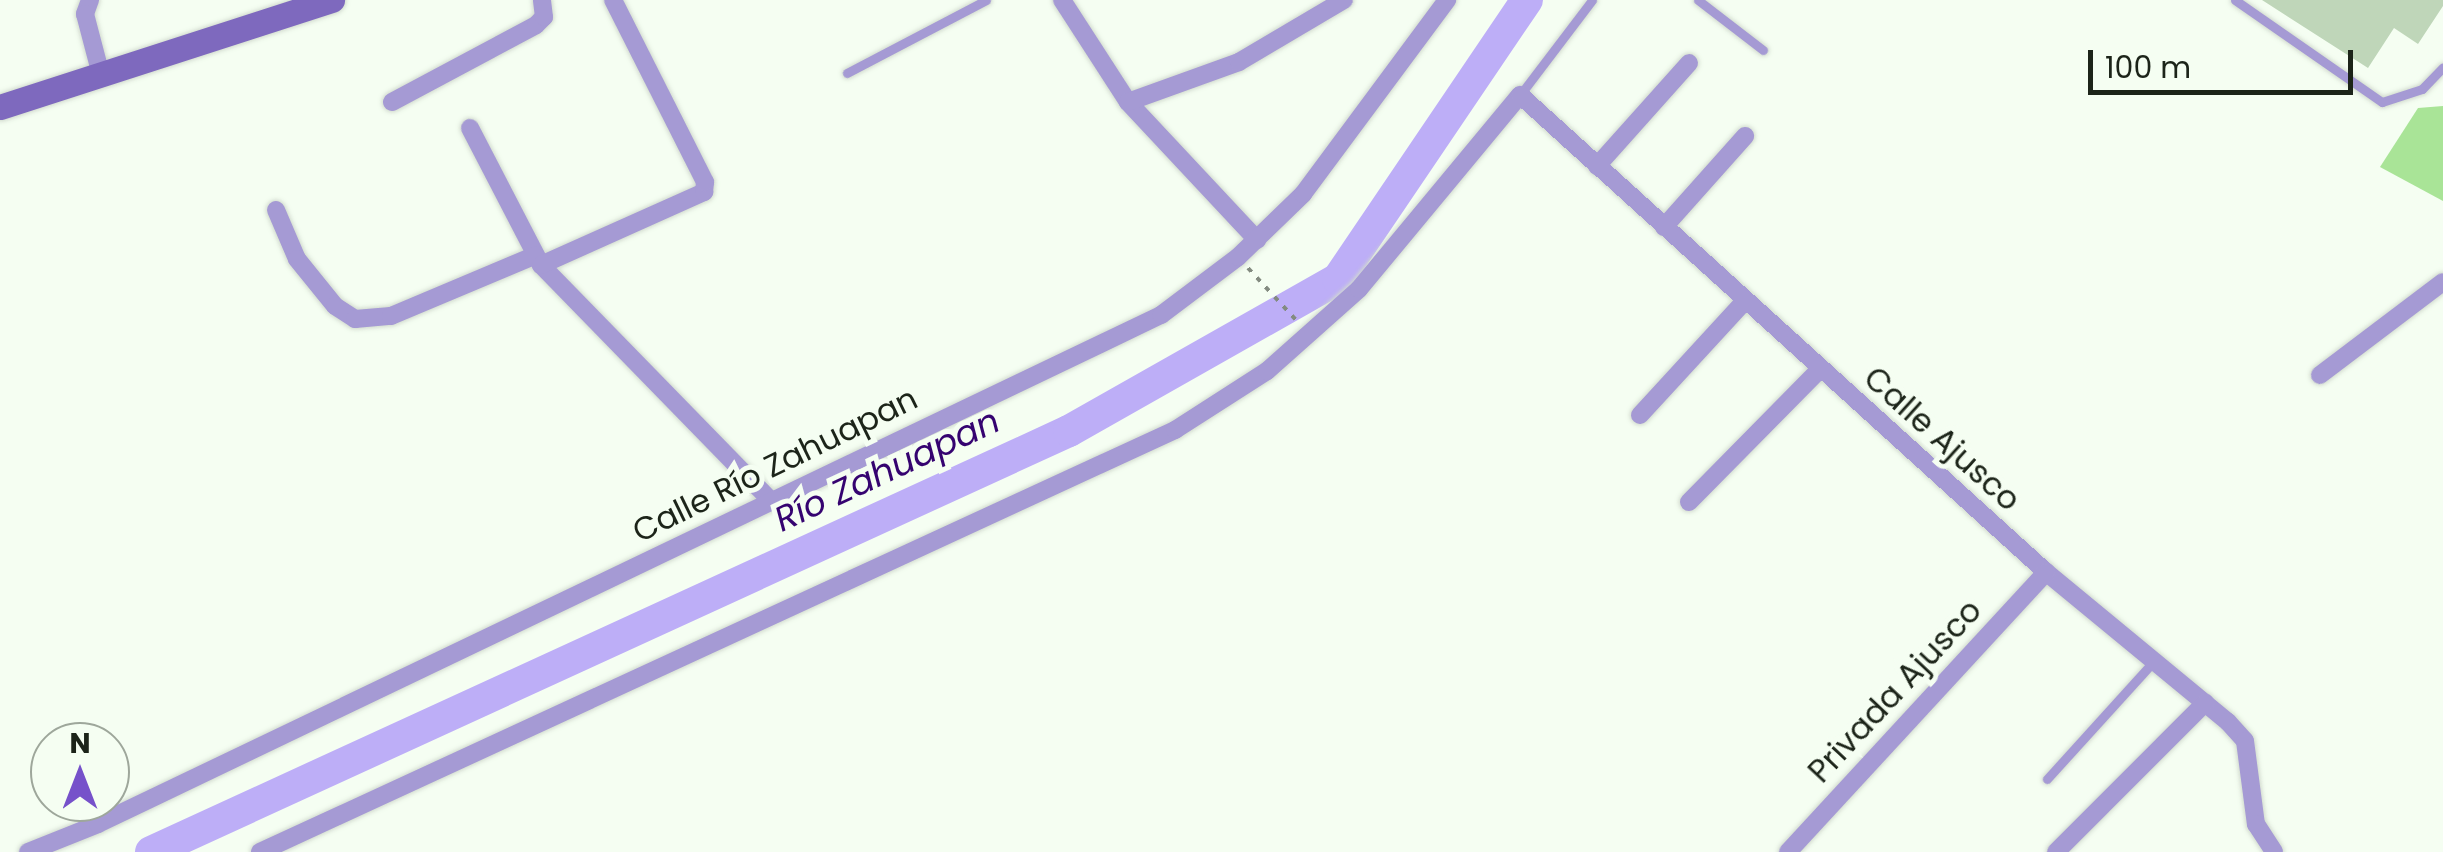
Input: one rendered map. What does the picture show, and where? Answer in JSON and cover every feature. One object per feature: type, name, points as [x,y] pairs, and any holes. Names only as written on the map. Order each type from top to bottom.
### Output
[{"type":"main road","points":[[0,108],[332,0]]},
{"type":"street","points":[[90,0],[85,14],[100,75]]},
{"type":"street","points":[[392,102],[536,25],[544,17],[542,0]]},
{"type":"street","points":[[276,210],[297,259],[335,306],[355,319],[390,316],[704,192],[704,182],[613,0]]},
{"type":"street","points":[[1062,0],[1128,102],[1258,240]]},
{"type":"street","points":[[1128,102],[1240,62],[1344,0]]},
{"type":"street","name":"Calle Río Zahuapan","points":[[28,852],[98,824],[1161,315],[1258,240],[1303,194],[1441,2]]},
{"type":"street","points":[[1597,166],[1690,63]]},
{"type":"street","points":[[260,852],[1174,430],[1267,371],[1359,289],[1520,94]]},
{"type":"street","name":"Calle Ajusco","points":[[1520,94],[2046,572],[2245,741],[2256,824],[2274,852]]},
{"type":"street","points":[[470,128],[539,260],[770,500]]},
{"type":"street","points":[[1664,227],[1745,136]]},
{"type":"street","points":[[2320,375],[2443,282]]},
{"type":"street","points":[[1640,416],[1746,301]]},
{"type":"street","points":[[1690,502],[1820,369]]},
{"type":"street","name":"Privada Ajusco","points":[[1788,852],[2046,572]]},
{"type":"street","points":[[2056,852],[2204,703]]},
{"type":"lane","points":[[847,73],[986,0]]},
{"type":"lane","points":[[1520,94],[1592,0]]},
{"type":"lane","points":[[1698,0],[1763,50]]},
{"type":"lane","points":[[2235,0],[2382,102],[2422,89],[2443,67]]},
{"type":"lane","points":[[2047,779],[2154,661]]},
{"type":"path","points":[[1262,282],[1294,318]]},
{"type":"green space","points":[[2443,106],[2443,201],[2380,167],[2418,108]]},
{"type":"building","points":[[2262,0],[2443,0],[2443,6],[2418,44],[2394,28],[2368,68]]},
{"type":"waterway","name":"Río Zahuapan","points":[[151,852],[1069,431],[1338,279],[1527,0]]}]
